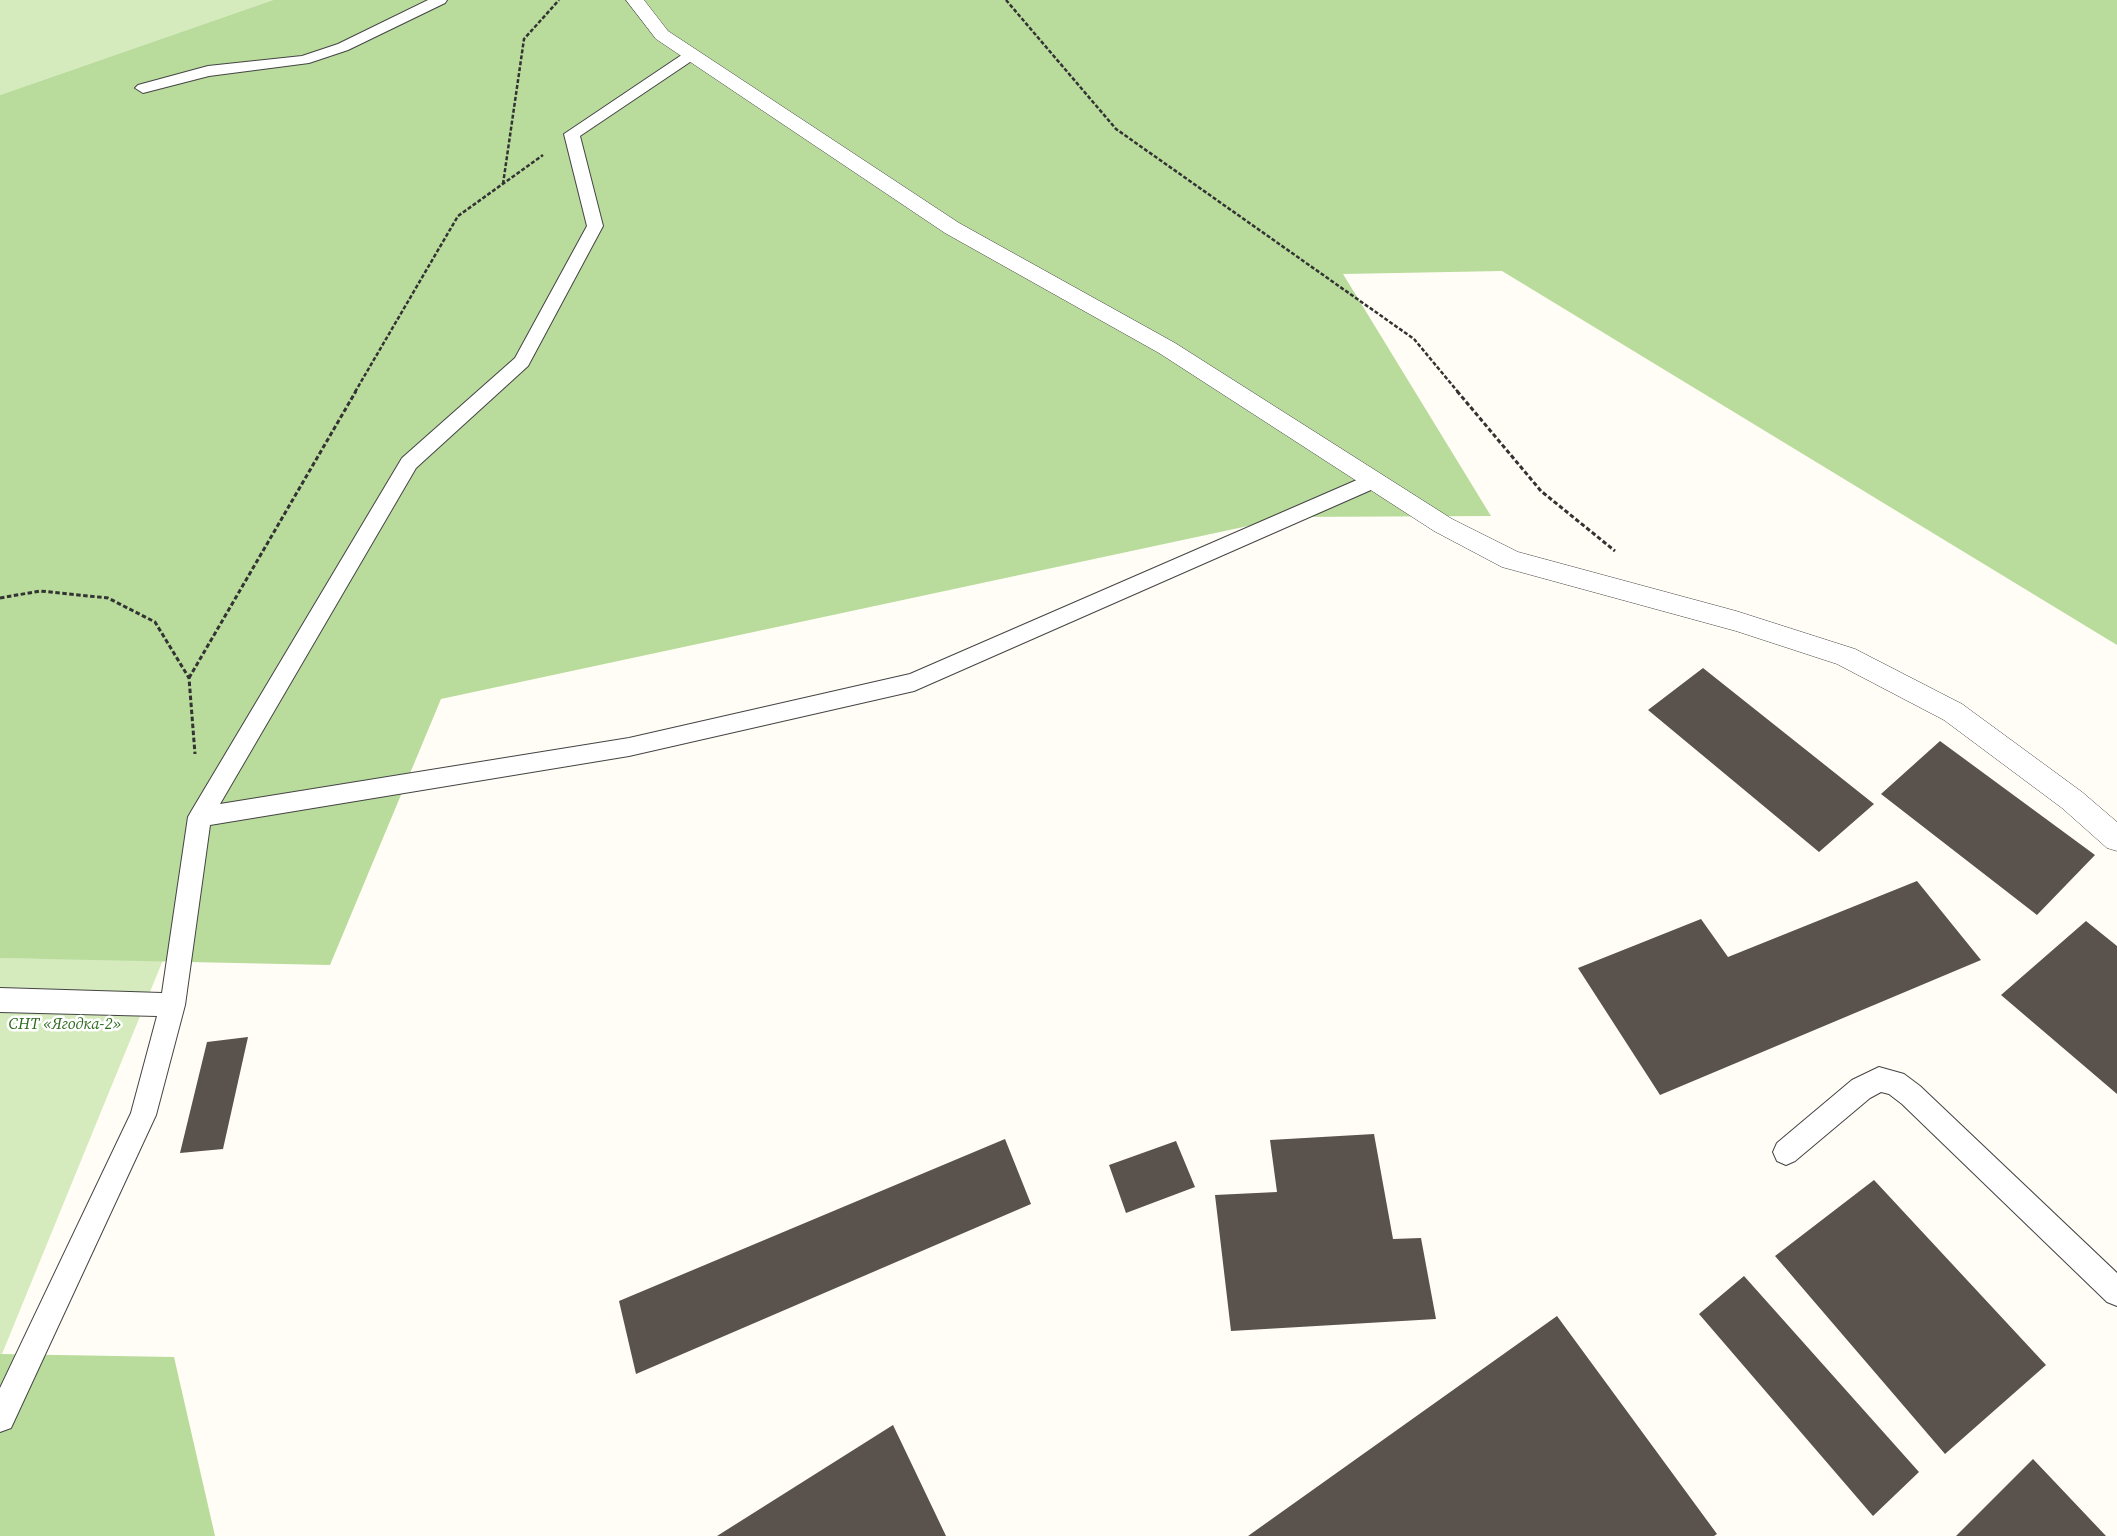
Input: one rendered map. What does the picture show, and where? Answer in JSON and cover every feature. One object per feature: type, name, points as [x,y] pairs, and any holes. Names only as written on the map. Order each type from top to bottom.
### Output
[{"type":"street","points":[[635,0],[662,35],[952,228],[1167,348],[1443,525],[1511,560],[1736,621],[1846,656],[1954,712],[2072,800],[2117,839]]},
{"type":"lane","points":[[143,88],[208,71],[304,60],[343,47],[440,0]]},
{"type":"lane","points":[[0,1418],[143,1115],[173,1005],[200,817],[409,463],[522,362],[595,226],[572,134],[692,55]]},
{"type":"lane","points":[[200,817],[629,748],[914,682],[1373,481]]},
{"type":"lane","points":[[0,1000],[173,1005]]},
{"type":"lane","points":[[1786,1152],[1861,1089],[1879,1079],[1895,1083],[1911,1095],[2117,1292]]},
{"type":"path","points":[[503,184],[524,39],[559,0]]},
{"type":"path","points":[[1006,0],[1116,128],[1414,339],[1540,491],[1622,557]]},
{"type":"path","points":[[189,678],[458,216],[572,134]]},
{"type":"path","points":[[0,598],[40,591],[108,598],[155,622],[189,678],[195,757]]},
{"type":"green space","points":[[0,0],[273,0],[0,95]]},
{"type":"green space","points":[[273,0],[2117,0],[2117,645],[1502,271],[1343,274],[1491,516],[1290,517],[441,699],[330,965],[0,958],[0,95]]},
{"type":"green space","name":"СНТ «Ягодка-2»","points":[[0,958],[163,960],[2,1354],[0,1354]]},
{"type":"green space","points":[[0,1354],[174,1357],[215,1536],[0,1536]]},
{"type":"building","points":[[1703,668],[1874,804],[1819,852],[1648,710]]},
{"type":"building","points":[[1940,741],[2095,855],[2037,915],[1881,794]]},
{"type":"building","points":[[1917,881],[1981,960],[1660,1095],[1578,968],[1701,919],[1728,957]]},
{"type":"building","points":[[2086,921],[2117,946],[2117,1094],[2001,995]]},
{"type":"building","points":[[248,1037],[223,1149],[180,1153],[207,1042]]},
{"type":"building","points":[[1374,1134],[1393,1239],[1421,1238],[1436,1319],[1231,1331],[1215,1195],[1277,1192],[1270,1140]]},
{"type":"building","points":[[1005,1139],[1031,1204],[636,1374],[619,1301]]},
{"type":"building","points":[[1176,1141],[1195,1187],[1126,1213],[1109,1165]]},
{"type":"building","points":[[1874,1180],[2046,1365],[1945,1454],[1775,1256]]},
{"type":"building","points":[[1744,1276],[1919,1472],[1873,1516],[1699,1314]]},
{"type":"building","points":[[1557,1316],[1717,1534],[1714,1536],[1248,1536]]},
{"type":"building","points":[[893,1425],[946,1536],[717,1536]]},
{"type":"building","points":[[2033,1459],[2106,1536],[1956,1536]]}]
